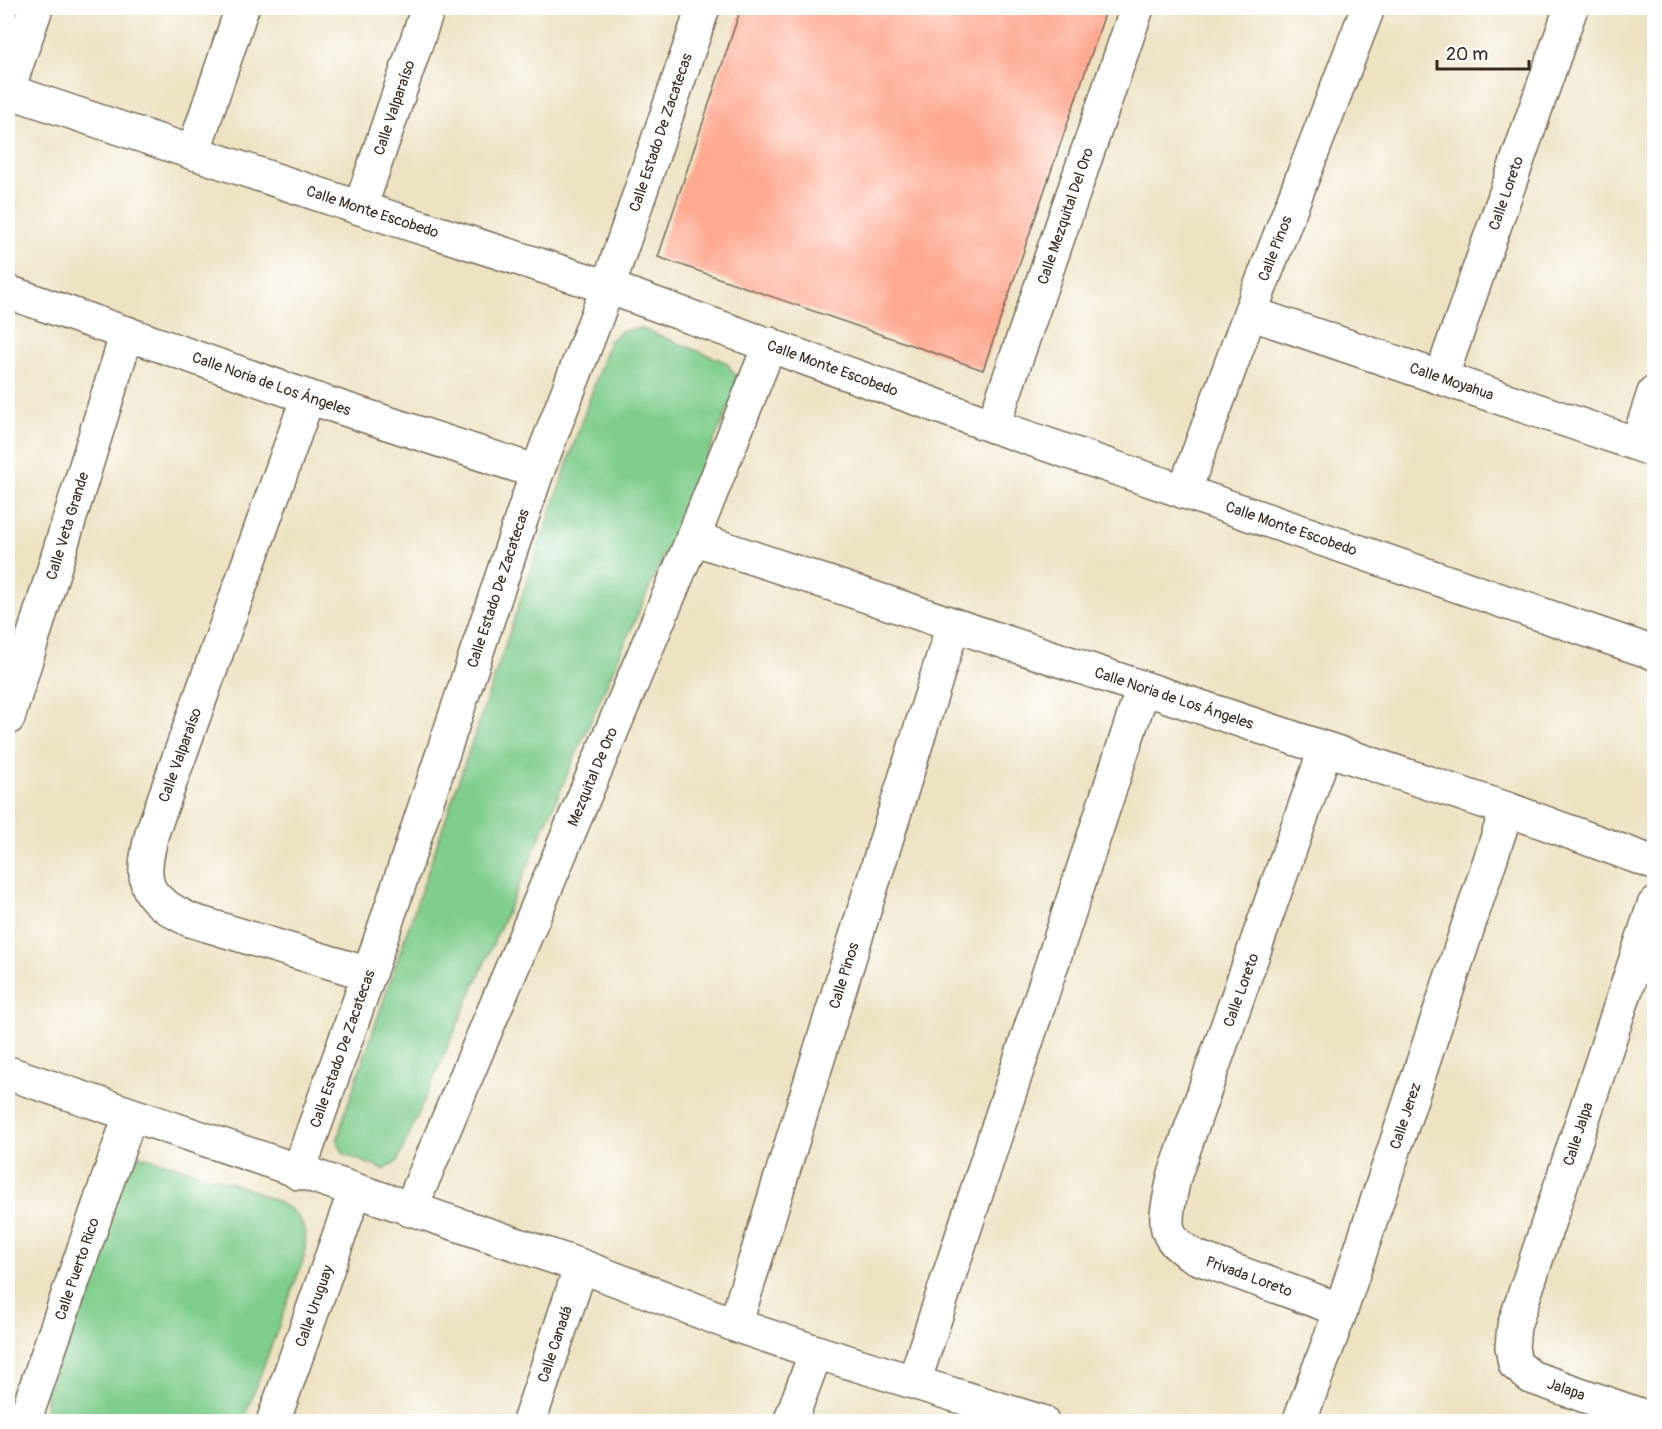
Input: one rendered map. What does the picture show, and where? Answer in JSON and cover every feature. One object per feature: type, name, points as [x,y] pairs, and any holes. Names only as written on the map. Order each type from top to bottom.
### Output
[{"type":"street","points":[[8,90],[36,8]]},
{"type":"street","points":[[193,153],[242,8]]},
{"type":"street","name":"Calle Valparaíso","points":[[360,208],[428,8]]},
{"type":"street","name":"Calle Estado De Zacatecas","points":[[298,1173],[369,974],[537,472],[608,287],[703,8]]},
{"type":"street","name":"Calle Mezquital Del Oro","points":[[993,426],[1137,8]]},
{"type":"street","name":"Calle Pinos","points":[[1184,492],[1250,313],[1368,8]]},
{"type":"street","name":"Calle Loreto","points":[[1441,378],[1571,8]]},
{"type":"street","name":"Calle Monte Escobedo","points":[[8,90],[360,208],[608,287],[993,426],[1654,653]]},
{"type":"street","name":"Calle Noria de Los Ángeles","points":[[8,292],[308,397],[537,472]]},
{"type":"street","name":"Calle Moyahua","points":[[1250,313],[1646,447]]},
{"type":"street","name":"Calle Veta Grande","points":[[8,718],[127,333]]},
{"type":"street","name":"Mezquital De Oro","points":[[410,1210],[693,538],[770,344]]},
{"type":"street","points":[[1646,447],[1654,393]]},
{"type":"street","name":"Calle Valparaíso","points":[[308,397],[152,833],[144,866],[148,890],[165,908],[190,920],[369,974]]},
{"type":"street","name":"Calle Noria de Los Ángeles","points":[[693,538],[1508,809],[1654,863]]},
{"type":"street","name":"Calle Pinos","points":[[735,1325],[953,625]]},
{"type":"street","points":[[914,1382],[1143,688]]},
{"type":"street","name":"Calle Loreto","points":[[1167,1232],[1174,1177],[1326,750]]},
{"type":"street","name":"Calle Jerez","points":[[1299,1422],[1341,1310],[1508,809]]},
{"type":"street","name":"Calle Jalpa","points":[[1515,1364],[1512,1347],[1514,1326],[1654,905]]},
{"type":"street","points":[[8,1073],[298,1173],[581,1266],[735,1325],[1035,1420]]},
{"type":"street","name":"Calle Puerto Rico","points":[[24,1422],[130,1116]]},
{"type":"street","name":"Calle Uruguay","points":[[273,1422],[355,1191]]},
{"type":"street","name":"Privada Loreto","points":[[1167,1232],[1177,1247],[1196,1257],[1341,1310]]},
{"type":"street","name":"Calle Canadá","points":[[529,1422],[581,1266]]},
{"type":"street","points":[[790,1422],[816,1352]]},
{"type":"street","name":"Jalapa","points":[[1515,1364],[1532,1377],[1654,1420]]},
{"type":"green space","points":[[640,328],[726,362],[736,376],[734,395],[397,1162],[384,1170],[344,1154],[337,1141],[345,1113],[609,342],[622,331]]},
{"type":"green space","points":[[139,1155],[225,1181],[270,1198],[298,1217],[305,1233],[303,1261],[243,1421],[45,1420],[46,1395],[128,1161]]},
{"type":"building","points":[[741,8],[1107,8],[983,370],[658,257]]}]
